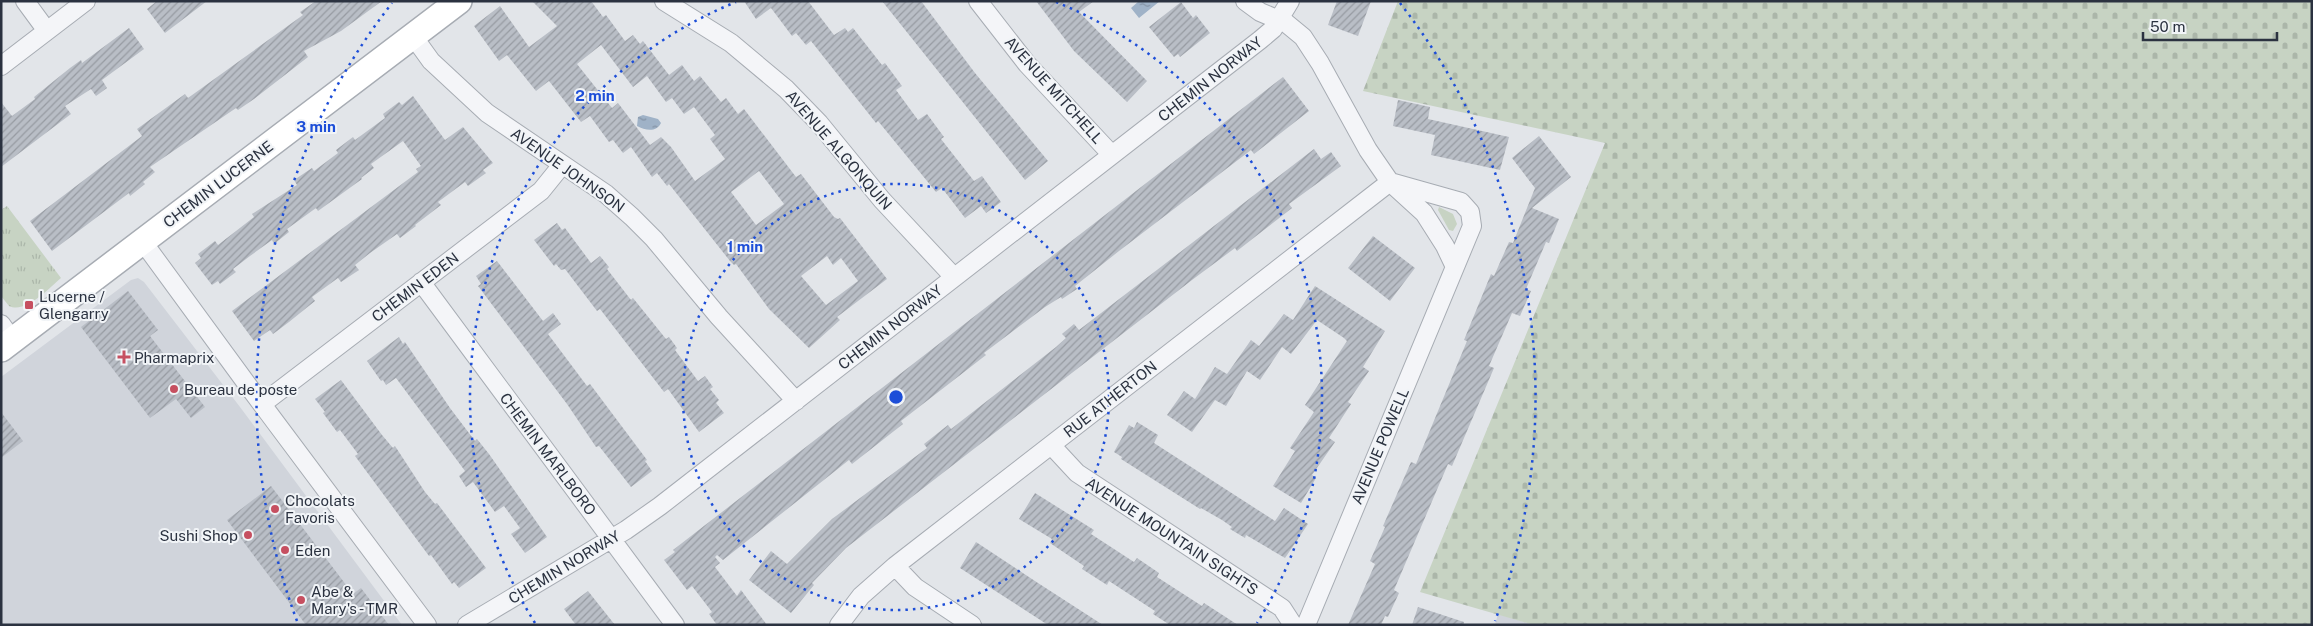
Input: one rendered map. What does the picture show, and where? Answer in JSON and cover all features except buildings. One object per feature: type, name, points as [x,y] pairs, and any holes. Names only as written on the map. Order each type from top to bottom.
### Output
[{"type":"main road","name":"CHEMIN LUCERNE","points":[[5,338],[143,242],[459,1]]},
{"type":"street","points":[[25,1],[47,32]]},
{"type":"street","points":[[1,66],[86,1]]},
{"type":"street","name":"AVENUE ALGONQUIN","points":[[664,1],[730,43],[786,89],[819,123],[882,200],[954,278]]},
{"type":"street","name":"AVENUE MITCHELL","points":[[978,1],[1027,64],[1112,155]]},
{"type":"street","points":[[1245,1],[1260,12],[1280,20],[1299,32],[1359,137],[1390,182],[1424,213],[1445,246],[1455,267]]},
{"type":"street","name":"CHEMIN NORWAY","points":[[467,625],[647,516],[1260,40],[1280,20],[1290,1]]},
{"type":"street","name":"AVENUE JOHNSON","points":[[413,36],[432,61],[466,96],[515,133],[606,194],[643,227],[718,317],[796,401]]},
{"type":"street","name":"CHEMIN EDEN","points":[[262,404],[541,191],[562,165]]},
{"type":"street","name":"AVENUE POWELL","points":[[1306,625],[1472,226],[1472,217],[1468,208],[1456,200],[1390,182]]},
{"type":"street","name":"RUE ATHERTON","points":[[839,625],[862,596],[895,566],[1390,182]]},
{"type":"street","points":[[143,242],[428,625]]},
{"type":"street","name":"CHEMIN MARLBORO","points":[[421,282],[675,625]]},
{"type":"street","name":"AVENUE MOUNTAIN SIGHTS","points":[[1051,445],[1077,473],[1282,608],[1293,625]]},
{"type":"street","points":[[895,566],[915,587],[972,625]]},
{"type":"shaded area","points":[[138,278],[144,282],[240,407],[402,625],[1,625],[1,377],[131,280]]},
{"type":"shaded area","points":[[1498,614],[1534,625],[1495,625]]},
{"type":"green space","points":[[1398,1],[2312,1],[2312,625],[1534,625],[1420,592],[1605,143],[1363,91]]},
{"type":"green space","points":[[7,206],[61,278],[37,299],[16,308],[9,306],[1,296],[1,210]]},
{"type":"green space","points":[[1439,207],[1453,214],[1457,224],[1453,231],[1449,230],[1438,210]]},
{"type":"water","points":[[1139,1],[1160,1],[1139,18],[1131,8]]},
{"type":"water","points":[[643,115],[658,119],[661,123],[653,129],[637,126],[638,117]]},
{"type":"place","name":"Lucerne / Glengarry","points":[[29,305]]},
{"type":"place","name":"Pharmaprix","points":[[124,357]]},
{"type":"place","name":"Bureau de poste","points":[[174,389]]},
{"type":"place","name":"Chocolats Favoris","points":[[275,509]]},
{"type":"place","name":"Sushi Shop","points":[[248,535]]},
{"type":"place","name":"Eden","points":[[285,550]]},
{"type":"place","name":"Abe & Mary's - TMR","points":[[301,600]]}]
